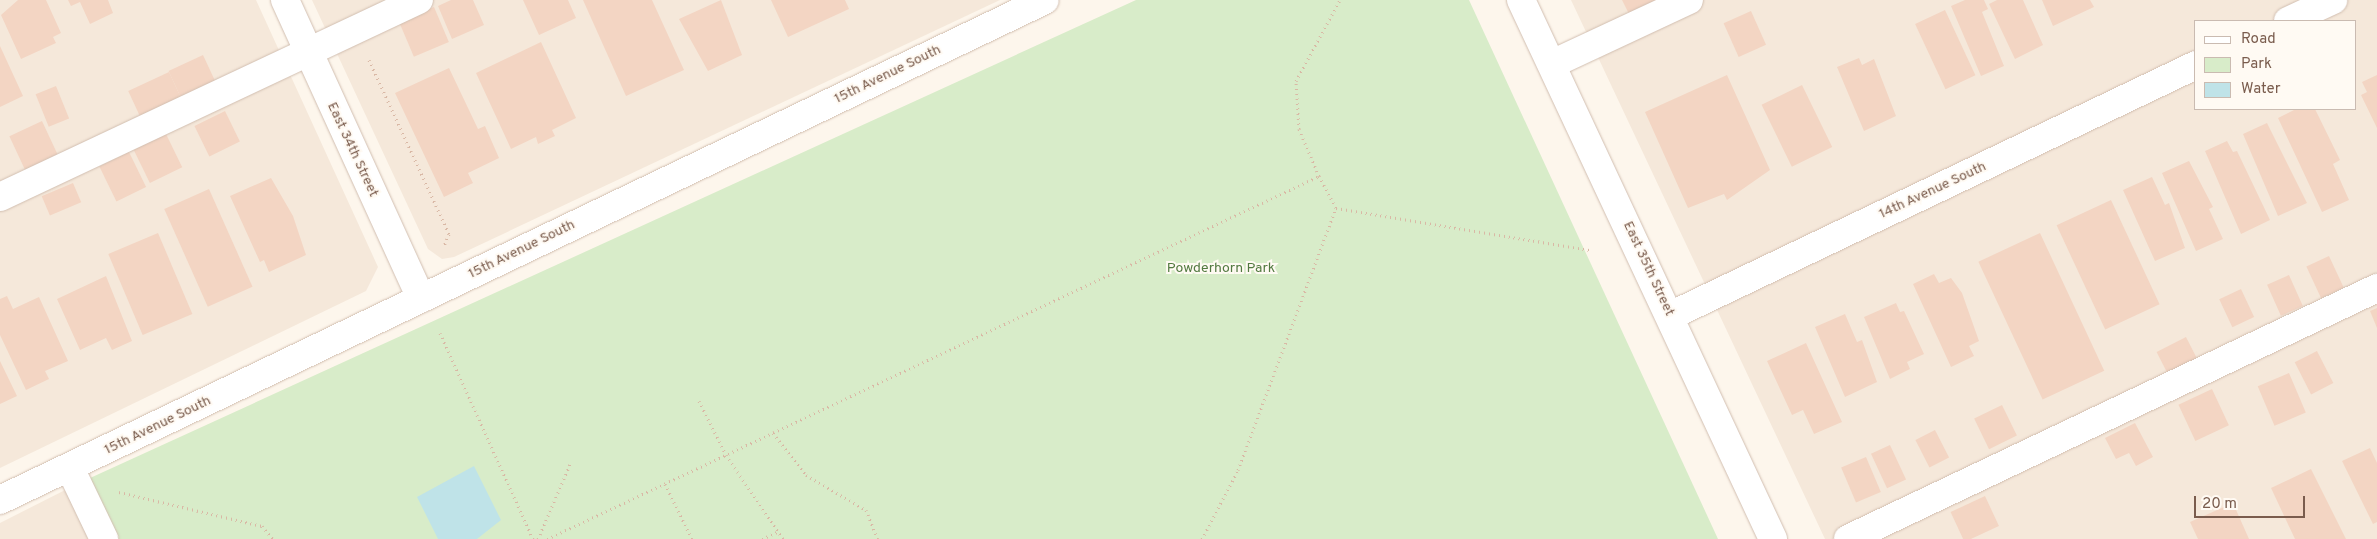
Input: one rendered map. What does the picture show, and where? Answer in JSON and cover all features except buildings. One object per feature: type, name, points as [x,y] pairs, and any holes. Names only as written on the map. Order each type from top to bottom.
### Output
[{"type":"street","name":"East 34th Street","points":[[285,0],[421,299]]},
{"type":"street","points":[[0,197],[308,54],[419,0]]},
{"type":"street","name":"15th Avenue South","points":[[0,500],[1045,0]]},
{"type":"street","name":"East 35th Street","points":[[1522,0],[1773,539]]},
{"type":"street","points":[[1552,64],[1689,0]]},
{"type":"street","points":[[2290,20],[2333,0]]},
{"type":"street","name":"14th Avenue South","points":[[1670,316],[2194,66]]},
{"type":"street","points":[[1848,539],[2377,288]]},
{"type":"street","points":[[70,468],[104,539]]},
{"type":"path","points":[[1202,539],[1238,470],[1336,208],[1319,176],[1299,129],[1296,81],[1340,0]]},
{"type":"path","points":[[356,30],[449,234],[444,246]]},
{"type":"path","points":[[547,539],[1319,176]]},
{"type":"path","points":[[1336,208],[1591,250]]},
{"type":"path","points":[[440,333],[534,539]]},
{"type":"path","points":[[698,401],[726,455],[782,539]]},
{"type":"path","points":[[773,433],[806,475],[866,510],[878,539]]},
{"type":"path","points":[[538,539],[571,462]]},
{"type":"path","points":[[665,484],[692,539]]},
{"type":"path","points":[[116,492],[262,526],[274,539]]},
{"type":"path","points":[[762,539],[777,532]]},
{"type":"shaded area","points":[[0,0],[256,0],[378,267],[366,291],[0,468]]},
{"type":"shaded area","points":[[312,0],[1000,0],[454,257],[442,259],[428,249]]},
{"type":"shaded area","points":[[1571,0],[2377,0],[2377,539],[1825,539]]},
{"type":"shaded area","points":[[77,484],[103,539],[0,539],[0,523]]},
{"type":"green space","name":"Powderhorn Park","points":[[1136,0],[1469,0],[1718,539],[103,539],[77,484]]},
{"type":"water","points":[[474,466],[501,520],[477,539],[438,539],[417,497]]}]
